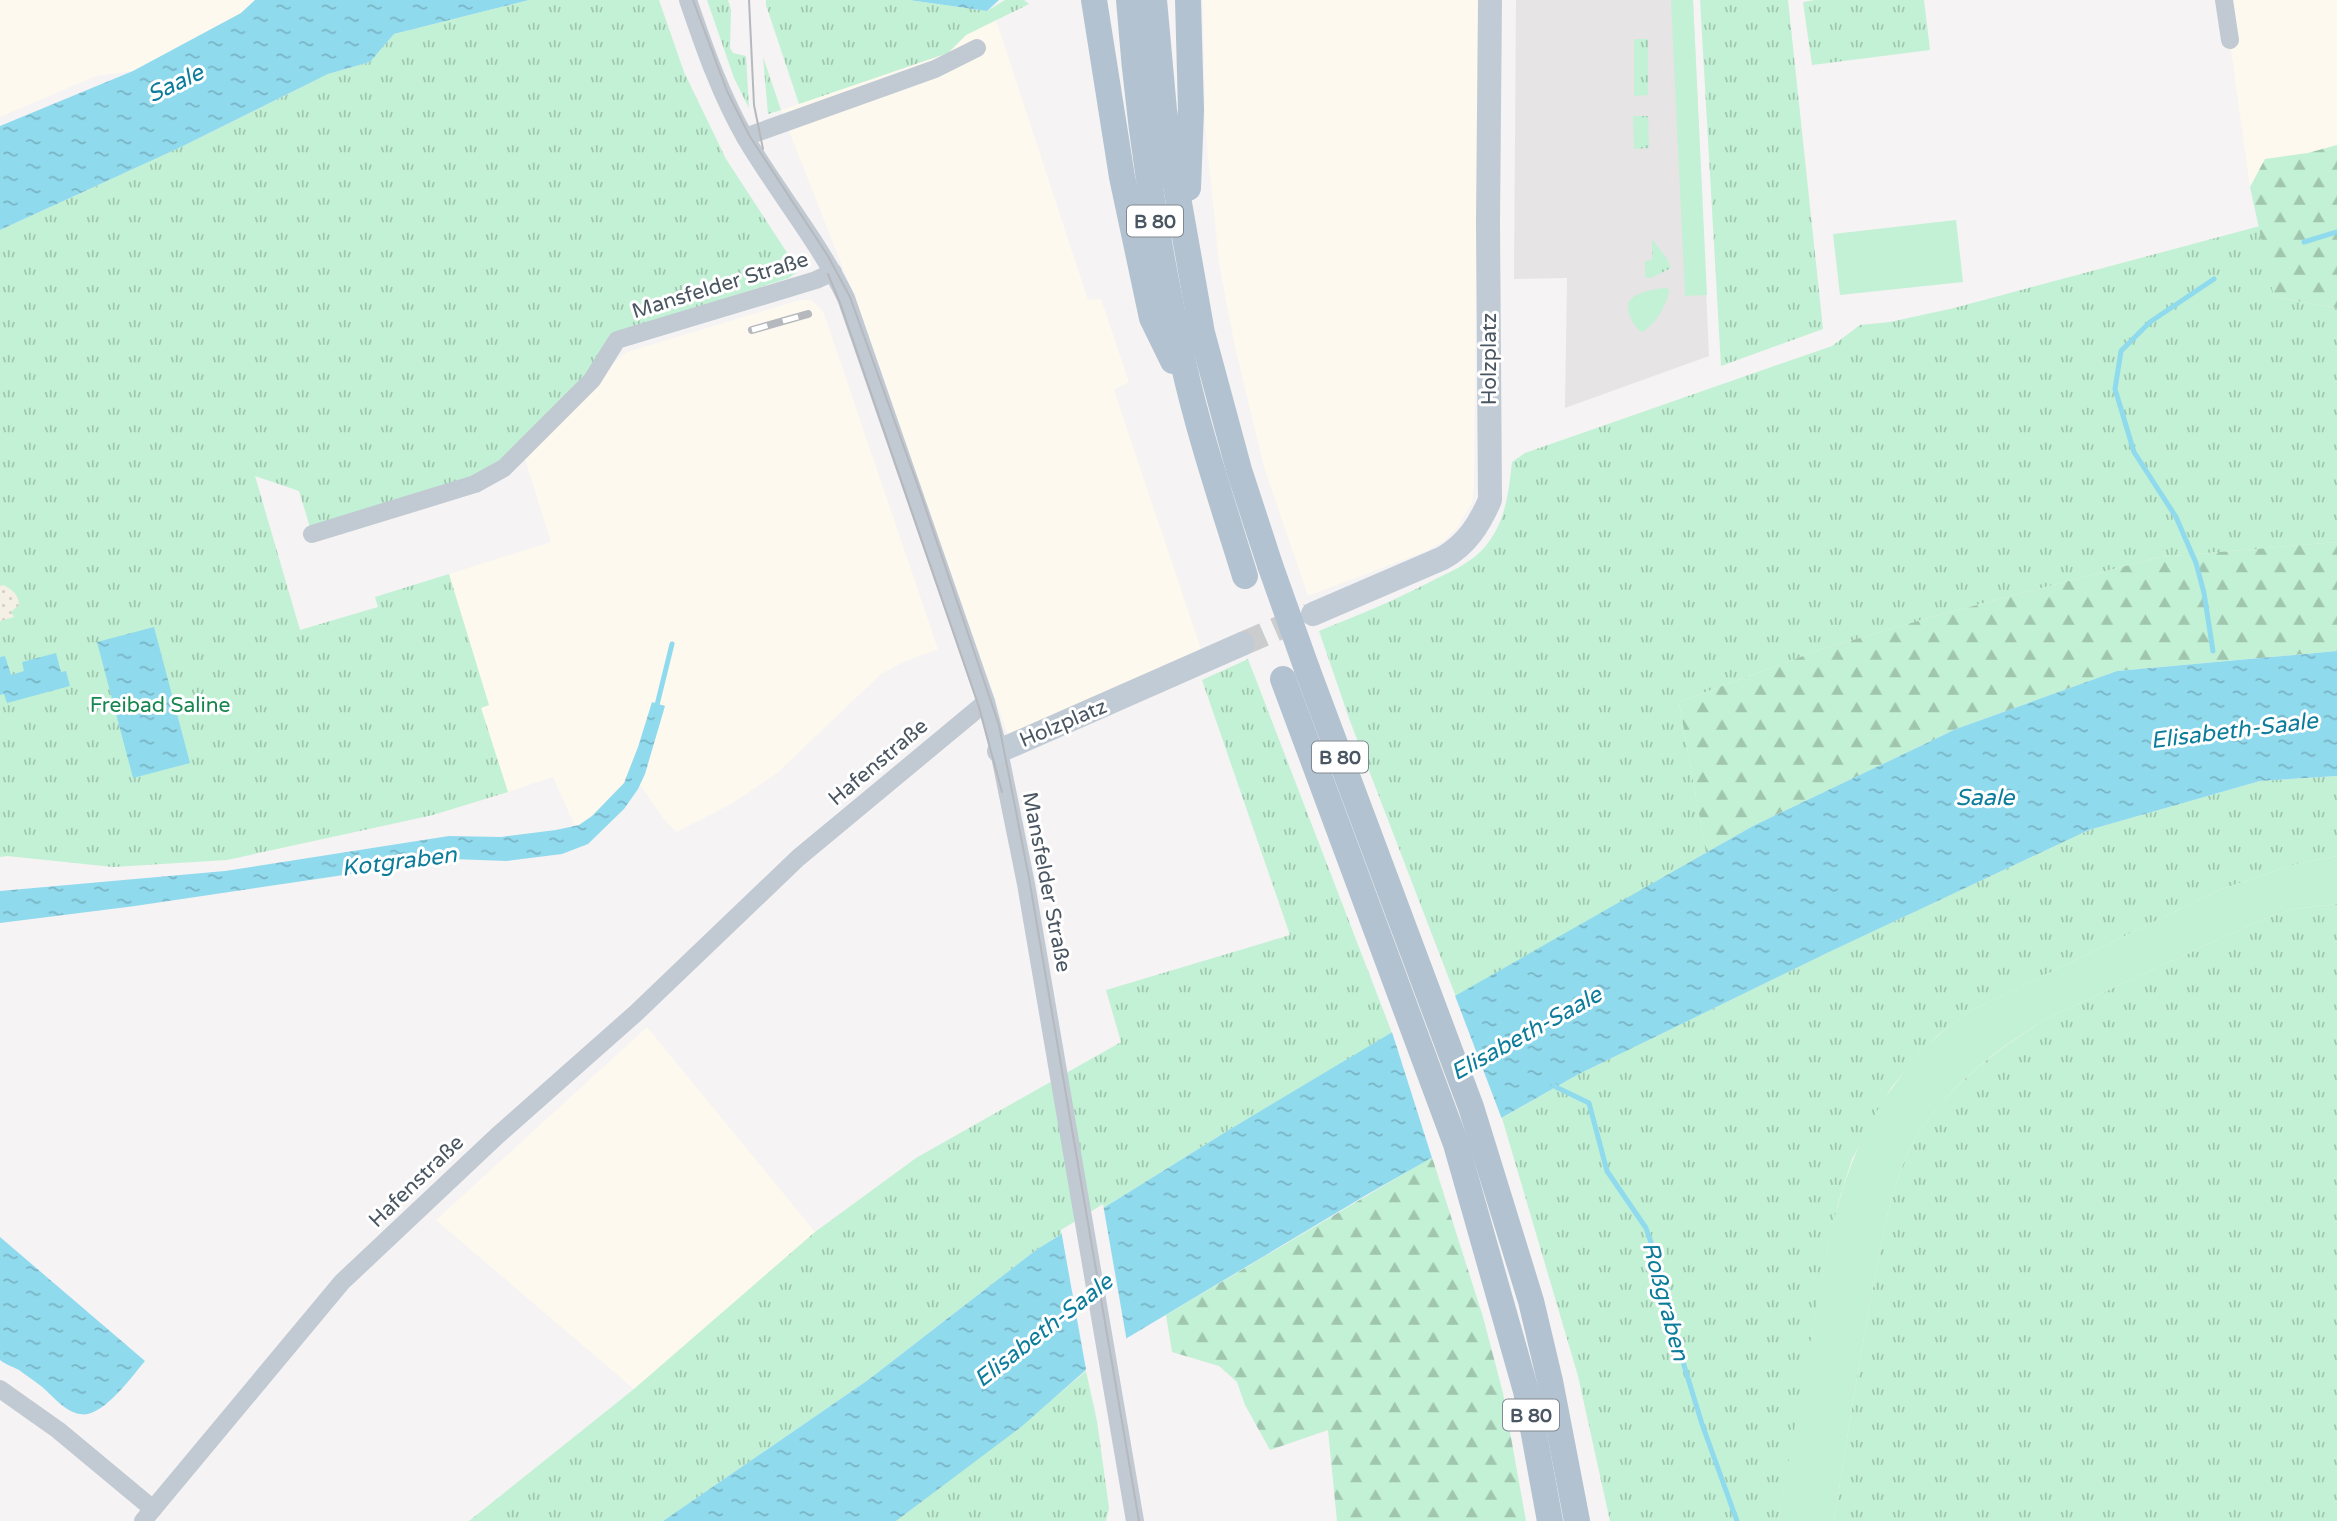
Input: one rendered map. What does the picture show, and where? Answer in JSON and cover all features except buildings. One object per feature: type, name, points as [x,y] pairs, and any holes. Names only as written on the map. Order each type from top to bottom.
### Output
[{"type":"main road","points":[[1094,0],[1122,177],[1152,318],[1195,407]]},
{"type":"main road","name":"B 80","points":[[1129,0],[1144,31],[1164,110],[1186,249],[1208,357],[1239,470],[1307,669],[1361,849],[1456,1144],[1505,1310],[1526,1391],[1549,1521]]},
{"type":"main road","name":"B 80","points":[[1154,0],[1144,31],[1145,152],[1160,254],[1183,364],[1245,576]]},
{"type":"main road","points":[[1186,249],[1191,110],[1188,0]]},
{"type":"main road","points":[[1209,459],[1270,565]]},
{"type":"main road","name":"B 80","points":[[1283,680],[1361,849],[1471,1107],[1531,1301],[1577,1521]]},
{"type":"street","name":"Mansfelder Straße","points":[[688,0],[715,73],[745,137],[833,272],[854,321],[986,702],[999,751],[1026,884],[1133,1513]]},
{"type":"street","name":"Holzplatz","points":[[1313,614],[1443,558],[1460,548],[1470,536],[1490,500],[1490,0]]},
{"type":"street","points":[[2224,0],[2230,40]]},
{"type":"street","points":[[745,137],[935,69],[977,48]]},
{"type":"street","name":"Mansfelder Straße","points":[[312,534],[475,484],[505,468],[592,380],[617,340],[816,280],[833,272]]},
{"type":"street","name":"Holzplatz","points":[[999,751],[1242,644]]},
{"type":"street","name":"Hafenstraße","points":[[148,1515],[342,1282],[497,1136],[636,1013],[798,858],[986,702]]},
{"type":"street","points":[[0,1389],[58,1430],[148,1515]]},
{"type":"street","points":[[1558,1521],[1567,1465]]},
{"type":"shaded area","points":[[0,0],[255,0],[241,13],[133,71],[96,76],[0,117]]},
{"type":"shaded area","points":[[1203,0],[1479,0],[1472,503],[1457,528],[1444,541],[1424,552],[1308,596],[1264,467],[1235,347],[1219,263],[1205,126]]},
{"type":"shaded area","points":[[1516,0],[1693,0],[1709,356],[1565,408],[1567,278],[1514,279]]},
{"type":"shaded area","points":[[2224,0],[2337,0],[2337,145],[2308,153],[2265,159],[2250,187]]},
{"type":"shaded area","points":[[996,20],[1088,300],[1101,299],[1129,382],[1114,390],[1203,655],[1010,741],[853,294],[781,110],[948,53],[966,35]]},
{"type":"shaded area","points":[[800,300],[811,300],[823,311],[938,649],[881,674],[776,774],[731,804],[677,832],[667,823],[634,777],[579,835],[553,777],[508,792],[481,708],[488,705],[449,574],[551,542],[522,450],[592,380],[627,352]]},
{"type":"shaded area","points":[[647,1027],[815,1232],[634,1389],[436,1220]]},
{"type":"green space","name":"Freibad Saline","points":[[529,0],[659,0],[684,72],[726,159],[797,268],[797,272],[789,278],[609,335],[592,380],[504,468],[312,534],[299,491],[255,476],[300,630],[378,607],[375,597],[449,574],[489,705],[481,708],[508,792],[433,815],[227,860],[113,867],[0,857],[0,230],[179,148],[328,74],[370,62],[394,34]]},
{"type":"green space","points":[[707,0],[728,0],[731,10],[730,48],[733,53],[746,56],[749,108],[734,78]]},
{"type":"green space","points":[[766,0],[909,0],[987,11],[1005,0],[1024,0],[1029,4],[966,35],[948,53],[799,104]]},
{"type":"green space","points":[[1671,0],[1693,0],[1707,295],[1685,296]]},
{"type":"green space","points":[[1700,0],[1788,0],[1823,329],[1721,366]]},
{"type":"green space","points":[[1924,0],[1930,50],[1812,65],[1803,2]]},
{"type":"green space","points":[[1634,39],[1648,39],[1648,95],[1634,96]]},
{"type":"green space","points":[[763,57],[781,110],[768,114]]},
{"type":"green space","points":[[1633,116],[1648,116],[1649,148],[1634,149]]},
{"type":"green space","points":[[2337,145],[2337,308],[2274,297],[2250,187],[2265,159],[2308,153]]},
{"type":"green space","points":[[1956,220],[1963,282],[1840,295],[1833,234]]},
{"type":"green space","points":[[2260,226],[2274,297],[2337,308],[2337,542],[2160,557],[1935,616],[1822,649],[1679,702],[1706,853],[1456,997],[1350,721],[1319,631],[1415,590],[1478,554],[1500,522],[1508,493],[1512,462],[1525,453],[1832,346],[1860,325],[1890,322],[1954,308]]},
{"type":"green space","points":[[1652,239],[1671,268],[1651,278],[1645,277],[1645,261],[1652,260]]},
{"type":"green space","points":[[1669,289],[1663,308],[1655,321],[1641,332],[1630,316],[1629,301],[1638,294]]},
{"type":"green space","points":[[2337,542],[2337,651],[2117,671],[1956,729],[1753,826],[1706,853],[1679,702],[1822,649],[1935,616],[2160,557]]},
{"type":"green space","points":[[1248,659],[1392,1033],[1232,1128],[1036,1250],[868,1380],[663,1521],[469,1521],[634,1389],[815,1232],[916,1158],[1121,1042],[1106,990],[1290,935],[1202,680]]},
{"type":"green space","points":[[2337,776],[2337,856],[2296,864],[2219,890],[1971,1011],[1919,1053],[1891,1088],[1852,1159],[1838,1204],[1778,1521],[1610,1521],[1578,1376],[1502,1118],[1577,1075],[1825,954],[2089,830],[2260,781]]},
{"type":"green space","points":[[2337,856],[2337,904],[2294,909],[2261,920],[2052,1016],[1996,1053],[1944,1100],[1908,1152],[1890,1205],[1864,1339],[1834,1521],[1778,1521],[1825,1262],[1840,1198],[1863,1137],[1879,1108],[1915,1058],[1939,1035],[1971,1011],[2219,890],[2296,864]]},
{"type":"green space","points":[[2337,904],[2337,1521],[1834,1521],[1886,1223],[1908,1152],[1929,1118],[1977,1068],[2052,1016],[2261,920],[2294,909]]},
{"type":"green space","points":[[1432,1157],[1483,1317],[1503,1393],[1526,1521],[1337,1521],[1328,1430],[1270,1450],[1245,1405],[1237,1382],[1219,1366],[1172,1352],[1166,1315]]},
{"type":"green space","points":[[1086,1371],[1097,1421],[1109,1508],[1106,1521],[896,1521],[1022,1425]]},
{"type":"sand","points":[[3,585],[18,598],[19,605],[11,612],[14,617],[0,621],[0,586]]},
{"type":"water","name":"Saale","points":[[255,0],[529,0],[394,34],[370,62],[328,74],[179,148],[0,230],[0,126],[133,71],[241,13]]},
{"type":"water","points":[[909,0],[999,0],[987,11]]},
{"type":"water","points":[[154,627],[190,763],[133,778],[97,642]]},
{"type":"water","name":"Saale","points":[[2337,651],[2337,776],[2260,781],[2089,830],[1825,954],[1577,1075],[1368,1194],[1112,1347],[1021,1427],[896,1521],[663,1521],[868,1380],[1036,1250],[1411,1021],[1753,826],[1956,729],[2117,671]]},
{"type":"water","points":[[56,653],[61,672],[66,671],[70,686],[7,703],[4,694],[0,695],[0,657],[5,656],[11,675],[24,671],[22,662]]},
{"type":"water","name":"Kotgraben","points":[[652,702],[665,706],[638,789],[624,809],[588,844],[562,854],[507,861],[452,859],[0,923],[0,891],[225,871],[449,836],[501,837],[579,825],[592,816],[624,783]]},
{"type":"water","points":[[0,1237],[145,1361],[116,1395],[98,1410],[89,1414],[74,1413],[22,1372],[0,1360]]},
{"type":"pier","points":[[1454,993],[1503,1122],[1433,1161],[1391,1029]]},
{"type":"pier","points":[[1103,1204],[1127,1342],[1114,1350],[1087,1375],[1061,1230]]},
{"type":"waterway","points":[[2304,242],[2337,232]]},
{"type":"waterway","points":[[2213,651],[2204,593],[2196,563],[2176,517],[2134,452],[2115,389],[2121,351],[2150,322],[2214,279]]},
{"type":"waterway","name":"Kotgraben","points":[[656,709],[672,644]]},
{"type":"waterway","name":"Roßgraben","points":[[1552,1082],[1556,1087],[1589,1103],[1607,1171],[1646,1228],[1667,1288],[1679,1349],[1702,1424],[1737,1521]]},
{"type":"tunnel","points":[[1242,644],[1309,615]]},
{"type":"tram line","points":[[693,0],[727,91],[749,135],[828,256],[850,297],[999,725],[1029,878],[1139,1521]]},
{"type":"tram line","points":[[749,0],[754,105],[763,149]]},
{"type":"tram line","points":[[828,274],[979,707],[1002,792]]},
{"type":"railway","points":[[752,330],[808,314]]},
{"type":"water label","name":"Elisabeth-Saale","points":[[2234,730]]},
{"type":"water label","name":"Elisabeth-Saale","points":[[1526,1033]]},
{"type":"water label","name":"Elisabeth-Saale","points":[[1043,1330]]}]
